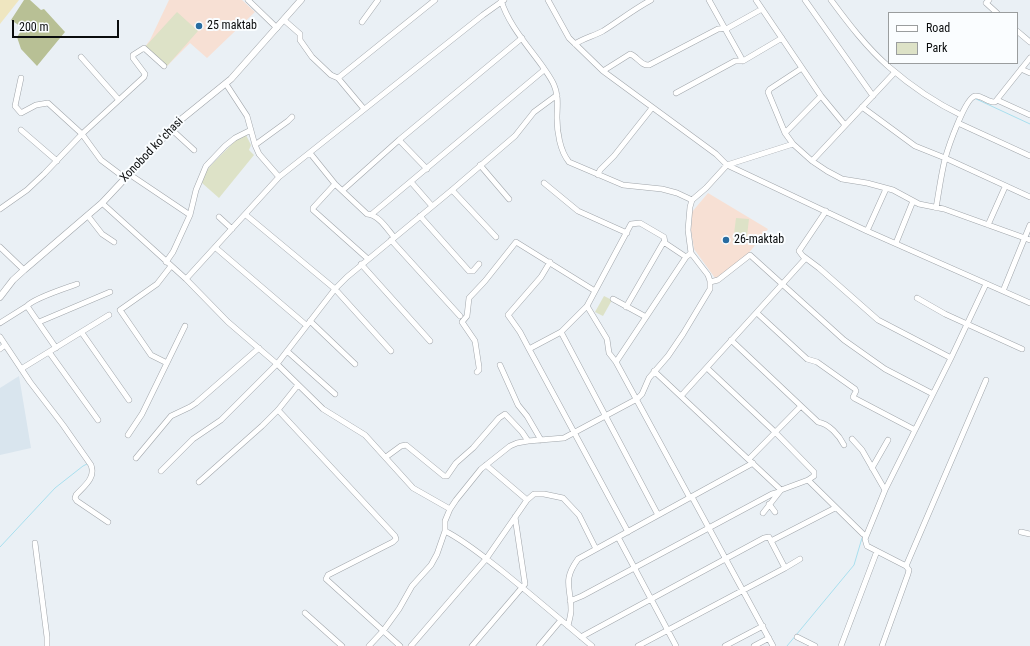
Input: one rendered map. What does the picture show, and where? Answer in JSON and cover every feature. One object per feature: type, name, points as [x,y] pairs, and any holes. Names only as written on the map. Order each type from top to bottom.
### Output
[{"type":"main road","name":"Xonobod koʻchasi","points":[[0,297],[24,270],[102,203],[178,122],[226,84],[301,0]]},
{"type":"street","points":[[248,0],[277,28]]},
{"type":"street","points":[[362,22],[378,0]]},
{"type":"street","points":[[338,78],[435,0]]},
{"type":"street","points":[[548,0],[569,38],[603,71],[716,154],[727,165],[867,231],[1030,303]]},
{"type":"street","points":[[575,44],[582,39],[604,30],[650,0]]},
{"type":"street","points":[[709,0],[743,61]]},
{"type":"street","points":[[756,0],[821,96],[845,125]]},
{"type":"street","points":[[805,0],[873,96]]},
{"type":"street","points":[[830,0],[878,57],[895,72],[930,97],[961,115]]},
{"type":"street","points":[[989,0],[986,3],[996,12]]},
{"type":"street","points":[[186,279],[279,178],[364,109],[502,1],[508,20],[554,84],[557,95],[557,119],[560,142],[566,158],[572,164],[623,184],[670,190],[692,200]]},
{"type":"street","points":[[603,71],[630,54],[644,65],[649,65],[718,29],[724,29],[762,9]]},
{"type":"street","points":[[284,20],[300,34],[300,40],[312,57],[331,75],[338,78],[364,109]]},
{"type":"street","points":[[1018,32],[1030,42]]},
{"type":"street","points":[[343,190],[399,140],[522,38]]},
{"type":"street","points":[[676,93],[735,61],[743,61],[782,38]]},
{"type":"street","points":[[0,209],[26,190],[57,161],[82,134],[145,75],[132,57],[141,49],[145,49],[164,66]]},
{"type":"street","points":[[81,57],[119,100]]},
{"type":"street","points":[[936,208],[945,158],[961,115],[971,99],[974,96],[979,96],[993,103],[1030,58]]},
{"type":"street","points":[[802,68],[770,89],[768,92],[786,133],[793,144],[812,161],[842,179],[866,183],[892,190],[919,204],[944,209],[1030,240]]},
{"type":"street","points":[[1021,69],[1030,73]]},
{"type":"street","points":[[372,214],[544,70]]},
{"type":"street","points":[[812,161],[895,72]]},
{"type":"street","points":[[21,78],[16,106],[19,112],[21,113],[36,104],[48,103],[82,134],[101,160],[190,215]]},
{"type":"street","points":[[226,84],[247,116],[259,154],[279,178]]},
{"type":"street","points":[[161,471],[193,439],[221,420],[277,364],[335,290],[361,264],[452,190],[515,136],[534,112],[557,95]]},
{"type":"street","points":[[786,133],[821,96]]},
{"type":"street","points":[[997,100],[1030,115]]},
{"type":"street","points":[[862,107],[915,146],[1030,197]]},
{"type":"street","points":[[598,175],[600,170],[614,156],[652,108]]},
{"type":"street","points":[[255,145],[292,117]]},
{"type":"street","points":[[958,123],[1030,156]]},
{"type":"street","points":[[171,129],[194,150]]},
{"type":"street","points":[[21,130],[57,161]]},
{"type":"street","points":[[166,262],[173,252],[190,215],[196,190],[206,166],[235,138],[251,130]]},
{"type":"street","points":[[399,140],[426,169]]},
{"type":"street","points":[[616,362],[688,255],[688,230],[692,200],[706,188],[727,165],[793,144]]},
{"type":"street","points":[[310,153],[335,184],[367,214],[372,214],[379,220],[393,239],[460,316]]},
{"type":"street","points":[[480,166],[510,198]]},
{"type":"street","points":[[411,182],[432,206]]},
{"type":"street","points":[[544,183],[578,211],[627,233]]},
{"type":"street","points":[[335,184],[313,208],[313,210],[368,259]]},
{"type":"street","points":[[988,225],[1006,187]]},
{"type":"street","points":[[867,231],[886,189]]},
{"type":"street","points":[[452,190],[496,237]]},
{"type":"street","points":[[896,243],[913,201]]},
{"type":"street","points":[[102,203],[186,279],[228,322],[277,364],[323,409],[365,435],[413,488],[450,509]]},
{"type":"street","points":[[681,396],[805,259],[799,251],[826,211]]},
{"type":"street","points":[[246,215],[335,290],[391,350]]},
{"type":"street","points":[[88,216],[102,234],[114,242]]},
{"type":"street","points":[[420,216],[469,271],[473,271],[479,264]]},
{"type":"street","points":[[219,217],[232,230]]},
{"type":"street","points":[[369,646],[383,631],[399,609],[412,586],[431,565],[437,554],[445,531],[445,521],[450,509],[486,465],[510,446],[517,443],[561,439],[637,399],[642,394],[654,370],[668,356],[683,334],[710,289],[708,275],[688,255],[665,242],[664,237],[640,223],[632,224],[587,306],[561,332],[528,348]]},
{"type":"street","points":[[1003,291],[1030,225]]},
{"type":"street","points":[[477,372],[479,368],[475,341],[462,322],[467,316],[469,298],[485,281],[516,242],[595,291]]},
{"type":"street","points":[[626,307],[661,245],[665,242]]},
{"type":"street","points":[[0,247],[24,270]]},
{"type":"street","points":[[216,248],[308,323],[355,364]]},
{"type":"street","points":[[710,282],[718,280],[750,255],[844,340],[885,369],[933,394]]},
{"type":"street","points":[[802,256],[819,268],[878,320],[951,358]]},
{"type":"street","points":[[550,263],[541,277],[508,316],[520,332],[628,532]]},
{"type":"street","points":[[361,264],[430,341]]},
{"type":"street","points":[[168,363],[151,355],[120,310],[157,284],[171,266]]},
{"type":"street","points":[[0,323],[42,297],[77,284]]},
{"type":"street","points":[[882,646],[909,570],[906,566],[867,546],[865,542],[866,536],[885,490],[986,284]]},
{"type":"street","points":[[39,322],[110,292]]},
{"type":"street","points":[[917,298],[967,324],[1022,348]]},
{"type":"street","points":[[613,299],[646,318]]},
{"type":"street","points":[[28,306],[56,348]]},
{"type":"street","points":[[587,306],[607,339],[610,353],[744,590],[773,646]]},
{"type":"street","points":[[757,313],[807,359],[817,362],[855,390],[856,392],[853,397],[854,398],[915,430]]},
{"type":"street","points":[[21,369],[82,333],[109,315]]},
{"type":"street","points":[[128,435],[142,414],[185,326]]},
{"type":"street","points":[[561,332],[658,515]]},
{"type":"street","points":[[82,333],[129,400]]},
{"type":"street","points":[[0,338],[91,465],[93,470],[90,480],[75,498],[77,501],[108,522]]},
{"type":"street","points":[[731,340],[818,422],[824,423],[837,434],[844,445]]},
{"type":"street","points":[[0,349],[5,345]]},
{"type":"street","points":[[136,458],[171,416],[190,408],[259,348]]},
{"type":"street","points":[[287,351],[335,394]]},
{"type":"street","points":[[50,352],[98,420]]},
{"type":"street","points":[[500,365],[518,405],[527,416],[541,440]]},
{"type":"street","points":[[570,601],[780,491],[808,480],[814,476],[814,472],[775,432],[707,368]]},
{"type":"street","points":[[654,370],[751,461],[780,491]]},
{"type":"street","points":[[906,566],[986,380]]},
{"type":"street","points":[[199,482],[262,426],[278,410],[298,385]]},
{"type":"street","points":[[568,626],[571,612],[568,582],[574,564],[578,559],[691,498],[751,461],[775,432],[801,406]]},
{"type":"street","points":[[278,410],[396,536],[396,539],[393,542],[328,575],[326,579],[400,646]]},
{"type":"street","points":[[386,457],[401,446],[406,445],[444,476],[447,476],[456,463],[473,448],[499,418],[505,414],[522,432],[528,442]]},
{"type":"street","points":[[852,439],[862,450],[885,490]]},
{"type":"street","points":[[872,468],[888,440]]},
{"type":"street","points":[[486,465],[527,500]]},
{"type":"street","points":[[808,480],[835,508],[866,536]]},
{"type":"street","points":[[763,513],[780,491]]},
{"type":"street","points":[[411,646],[486,559],[527,500],[534,494],[544,494],[563,498],[579,515],[596,549]]},
{"type":"street","points":[[769,504],[775,512]]},
{"type":"street","points":[[771,541],[835,508]]},
{"type":"street","points":[[472,646],[525,584],[526,580],[515,517]]},
{"type":"street","points":[[445,531],[452,534],[486,559],[592,646]]},
{"type":"street","points":[[1021,532],[1030,534]]},
{"type":"street","points":[[618,537],[676,646]]},
{"type":"street","points":[[581,637],[767,537],[769,537],[785,568]]},
{"type":"street","points":[[35,543],[47,646]]},
{"type":"street","points":[[841,646],[877,551]]},
{"type":"street","points":[[638,646],[800,559]]},
{"type":"street","points":[[305,613],[342,646]]},
{"type":"street","points":[[539,646],[561,620]]},
{"type":"street","points":[[725,646],[763,626]]},
{"type":"street","points":[[754,646],[769,638]]},
{"type":"street","points":[[797,638],[815,646]]},
{"type":"shaded area","name":"25 maktab","points":[[169,0],[242,0],[255,12],[207,58],[190,43],[166,67],[144,48],[150,40]]},
{"type":"shaded area","name":"26-maktab","points":[[708,193],[768,229],[748,254],[719,277],[715,278],[694,249],[691,230],[692,212]]},
{"type":"shaded area","points":[[19,376],[31,448],[0,455],[0,388]]},
{"type":"green space","points":[[24,0],[30,0],[41,10],[44,9],[65,32],[37,66],[21,49],[17,37],[23,28],[11,20]]},
{"type":"green space","points":[[177,12],[198,31],[167,66],[145,47]]},
{"type":"green space","points":[[246,135],[251,145],[249,150],[254,155],[219,198],[202,183],[205,172],[238,138]]},
{"type":"green space","points":[[736,218],[749,219],[746,244],[733,242]]},
{"type":"green space","points":[[604,296],[612,300],[603,316],[595,312]]},
{"type":"sand","points":[[0,0],[19,0],[0,24]]},
{"type":"waterway","points":[[974,98],[1030,124]]},
{"type":"waterway","points":[[0,547],[55,488],[87,464]]},
{"type":"waterway","points":[[787,646],[854,565],[862,538]]},
{"type":"place","name":"25 maktab","points":[[199,26]]},
{"type":"place","name":"26-maktab","points":[[726,240]]}]
